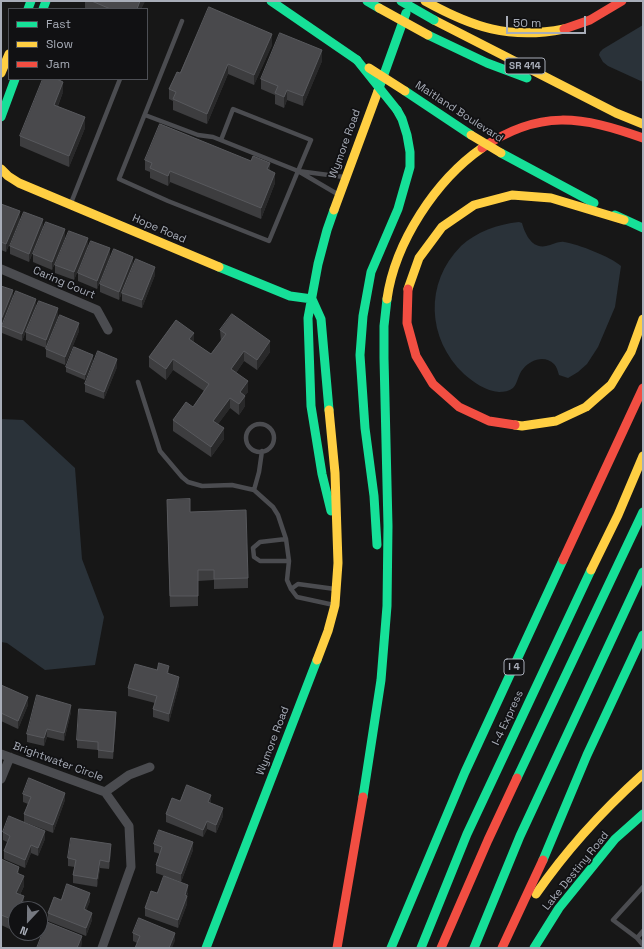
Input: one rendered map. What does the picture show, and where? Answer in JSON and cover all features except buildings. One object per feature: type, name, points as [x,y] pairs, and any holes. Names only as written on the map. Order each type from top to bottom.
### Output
[{"type":"main road","name":"Maitland Boulevard","points":[[271,1],[471,135],[624,220],[643,228]]},
{"type":"main road","points":[[367,1],[428,35],[487,63],[616,113]]},
{"type":"main road","name":"SR 414","points":[[401,1],[434,20],[616,113],[643,124]]},
{"type":"main road","name":"Wymore Road","points":[[337,536],[322,474],[311,406],[308,318],[318,264],[327,230],[345,177],[411,1]]},
{"type":"main road","points":[[425,1],[476,25],[501,31],[543,32],[562,29],[590,20],[622,1]]},
{"type":"main road","points":[[1,73],[8,56]]},
{"type":"main road","points":[[357,60],[397,110],[402,119],[407,135],[410,152],[410,167],[398,209],[371,272],[363,316],[360,355],[365,428],[374,496],[378,554],[381,677]]},
{"type":"main road","points":[[1,117],[15,80]]},
{"type":"main road","points":[[337,948],[346,903],[381,677],[386,632],[388,574],[383,338],[389,293],[400,256],[416,224],[446,178],[475,152],[493,139],[514,129],[535,122],[562,119],[603,124],[643,138]]},
{"type":"main road","name":"Hope Road","points":[[1,169],[8,176],[19,183],[70,205],[290,296],[312,300]]},
{"type":"main road","points":[[624,220],[551,198],[512,195],[474,205],[442,227],[419,258],[408,290],[407,323],[416,356],[433,384],[438,389],[459,407],[489,421],[522,426],[556,422],[586,408],[612,385],[631,352],[643,318]]},
{"type":"main road","name":"Wymore Road","points":[[206,948],[328,631],[335,605],[338,563],[335,473],[321,319],[312,300]]},
{"type":"main road","name":"I 4","points":[[391,948],[465,772],[643,388]]},
{"type":"main road","name":"I-4 Express","points":[[421,948],[467,834],[618,515],[643,456]]},
{"type":"main road","points":[[441,948],[488,840],[643,512]]},
{"type":"main road","points":[[474,948],[520,836],[643,572]]},
{"type":"main road","points":[[504,948],[587,755],[643,635]]},
{"type":"main road","points":[[504,948],[528,908],[564,857],[584,833],[623,792],[643,774]]},
{"type":"main road","name":"Lake Destiny Road","points":[[534,948],[559,908],[615,839],[643,814]]},
{"type":"street","name":"Caring Court","points":[[1,269],[97,310],[108,330]]},
{"type":"street","points":[[1,779],[5,756]]},
{"type":"street","name":"Brightwater Circle","points":[[5,756],[105,792],[129,826],[131,867],[102,948]]},
{"type":"street","points":[[105,792],[129,775],[150,767]]},
{"type":"lane","points":[[182,21],[119,179],[269,241],[310,140],[233,109],[221,140]]},
{"type":"lane","points":[[70,205],[120,80]]},
{"type":"lane","points":[[145,115],[198,135],[213,137],[298,170],[339,195]]},
{"type":"lane","points":[[298,170],[345,177]]},
{"type":"lane","points":[[138,382],[160,451],[182,477],[188,482],[202,486],[232,485],[254,490],[273,507],[278,515],[286,539],[289,560],[288,580],[291,589],[297,597],[335,605]]},
{"type":"lane","points":[[257,424],[268,426],[272,430],[274,436],[271,446],[262,452],[252,449],[246,440],[248,430],[257,424]]},
{"type":"lane","points":[[254,490],[260,472],[262,452]]},
{"type":"lane","points":[[286,539],[260,542],[253,548],[254,557],[260,561],[289,560]]},
{"type":"lane","points":[[291,589],[298,584],[337,590]]},
{"type":"lane","points":[[643,887],[613,920],[637,938],[643,945]]},
{"type":"lane","points":[[637,938],[643,931]]},
{"type":"shaded area","points":[[643,25],[643,82],[608,66],[603,62],[599,55],[603,49]]},
{"type":"shaded area","points":[[519,222],[522,223],[530,240],[537,245],[546,246],[562,242],[570,243],[602,255],[621,266],[615,307],[598,347],[587,364],[568,378],[559,375],[556,367],[550,361],[538,359],[530,363],[521,371],[513,388],[499,392],[489,390],[476,383],[464,374],[452,360],[443,344],[437,328],[435,311],[436,294],[441,277],[449,261],[461,246],[480,233],[503,225]]},
{"type":"shaded area","points":[[1,419],[23,420],[75,468],[82,559],[104,617],[95,665],[45,670],[7,643],[1,642]]},
{"type":"traffic: fast","points":[[28,8],[31,1]]},
{"type":"traffic: fast","points":[[43,8],[46,1]]},
{"type":"traffic: fast","points":[[271,1],[357,60]]},
{"type":"traffic: fast","points":[[367,1],[379,8]]},
{"type":"traffic: fast","points":[[401,1],[434,20]]},
{"type":"traffic: fast","points":[[378,91],[406,13]]},
{"type":"traffic: fast","points":[[428,35],[487,63],[527,78]]},
{"type":"traffic: fast","points":[[357,60],[397,110]]},
{"type":"traffic: fast","points":[[1,117],[15,80]]},
{"type":"traffic: fast","points":[[405,91],[471,135]]},
{"type":"traffic: fast","points":[[377,545],[374,496],[365,428],[360,355],[363,316],[371,272],[398,209],[410,167],[410,152],[407,135],[402,119],[397,110]]},
{"type":"traffic: fast","points":[[501,153],[594,203]]},
{"type":"traffic: fast","points":[[331,511],[322,474],[311,406],[308,318],[318,264],[334,210]]},
{"type":"traffic: fast","points":[[615,215],[643,228]]},
{"type":"traffic: fast","points":[[219,267],[290,296],[312,299]]},
{"type":"traffic: fast","points":[[312,299],[321,319],[329,410]]},
{"type":"traffic: fast","points":[[363,797],[381,680],[387,606],[388,526],[384,358],[384,326],[387,299]]},
{"type":"traffic: fast","points":[[517,778],[643,512]]},
{"type":"traffic: fast","points":[[391,948],[465,772],[563,560]]},
{"type":"traffic: fast","points":[[421,948],[467,834],[591,570]]},
{"type":"traffic: fast","points":[[474,948],[520,836],[643,572]]},
{"type":"traffic: fast","points":[[543,860],[587,755],[643,635]]},
{"type":"traffic: fast","points":[[206,948],[317,660]]},
{"type":"traffic: fast","points":[[534,948],[559,908],[615,839],[643,814]]},
{"type":"traffic: slow","points":[[425,1],[459,18],[492,29],[526,33],[564,29]]},
{"type":"traffic: slow","points":[[379,8],[428,35]]},
{"type":"traffic: slow","points":[[434,20],[616,113],[643,124]]},
{"type":"traffic: slow","points":[[1,73],[8,56]]},
{"type":"traffic: slow","points":[[369,68],[405,91]]},
{"type":"traffic: slow","points":[[334,210],[378,91]]},
{"type":"traffic: slow","points":[[471,135],[501,153]]},
{"type":"traffic: slow","points":[[387,299],[391,277],[399,256],[408,235],[420,214],[449,177],[465,161],[482,148]]},
{"type":"traffic: slow","points":[[1,169],[8,176],[19,183],[219,267]]},
{"type":"traffic: slow","points":[[408,289],[419,258],[442,227],[474,205],[512,195],[551,198],[624,220]]},
{"type":"traffic: slow","points":[[515,425],[522,426],[556,421],[586,407],[611,385],[631,352],[643,319]]},
{"type":"traffic: slow","points":[[317,660],[328,631],[335,605],[338,563],[335,473],[329,410]]},
{"type":"traffic: slow","points":[[591,570],[618,515],[643,456]]},
{"type":"traffic: slow","points":[[536,894],[560,861],[586,831],[643,774]]},
{"type":"traffic: jam","points":[[564,29],[590,20],[622,1]]},
{"type":"traffic: jam","points":[[482,148],[503,135],[523,127],[542,122],[561,120],[580,121],[600,125],[643,138]]},
{"type":"traffic: jam","points":[[408,289],[407,323],[416,356],[433,384],[459,407],[489,421],[515,425]]},
{"type":"traffic: jam","points":[[563,560],[643,388]]},
{"type":"traffic: jam","points":[[441,948],[517,778]]},
{"type":"traffic: jam","points":[[337,948],[363,797]]},
{"type":"traffic: jam","points":[[502,948],[543,860]]}]
